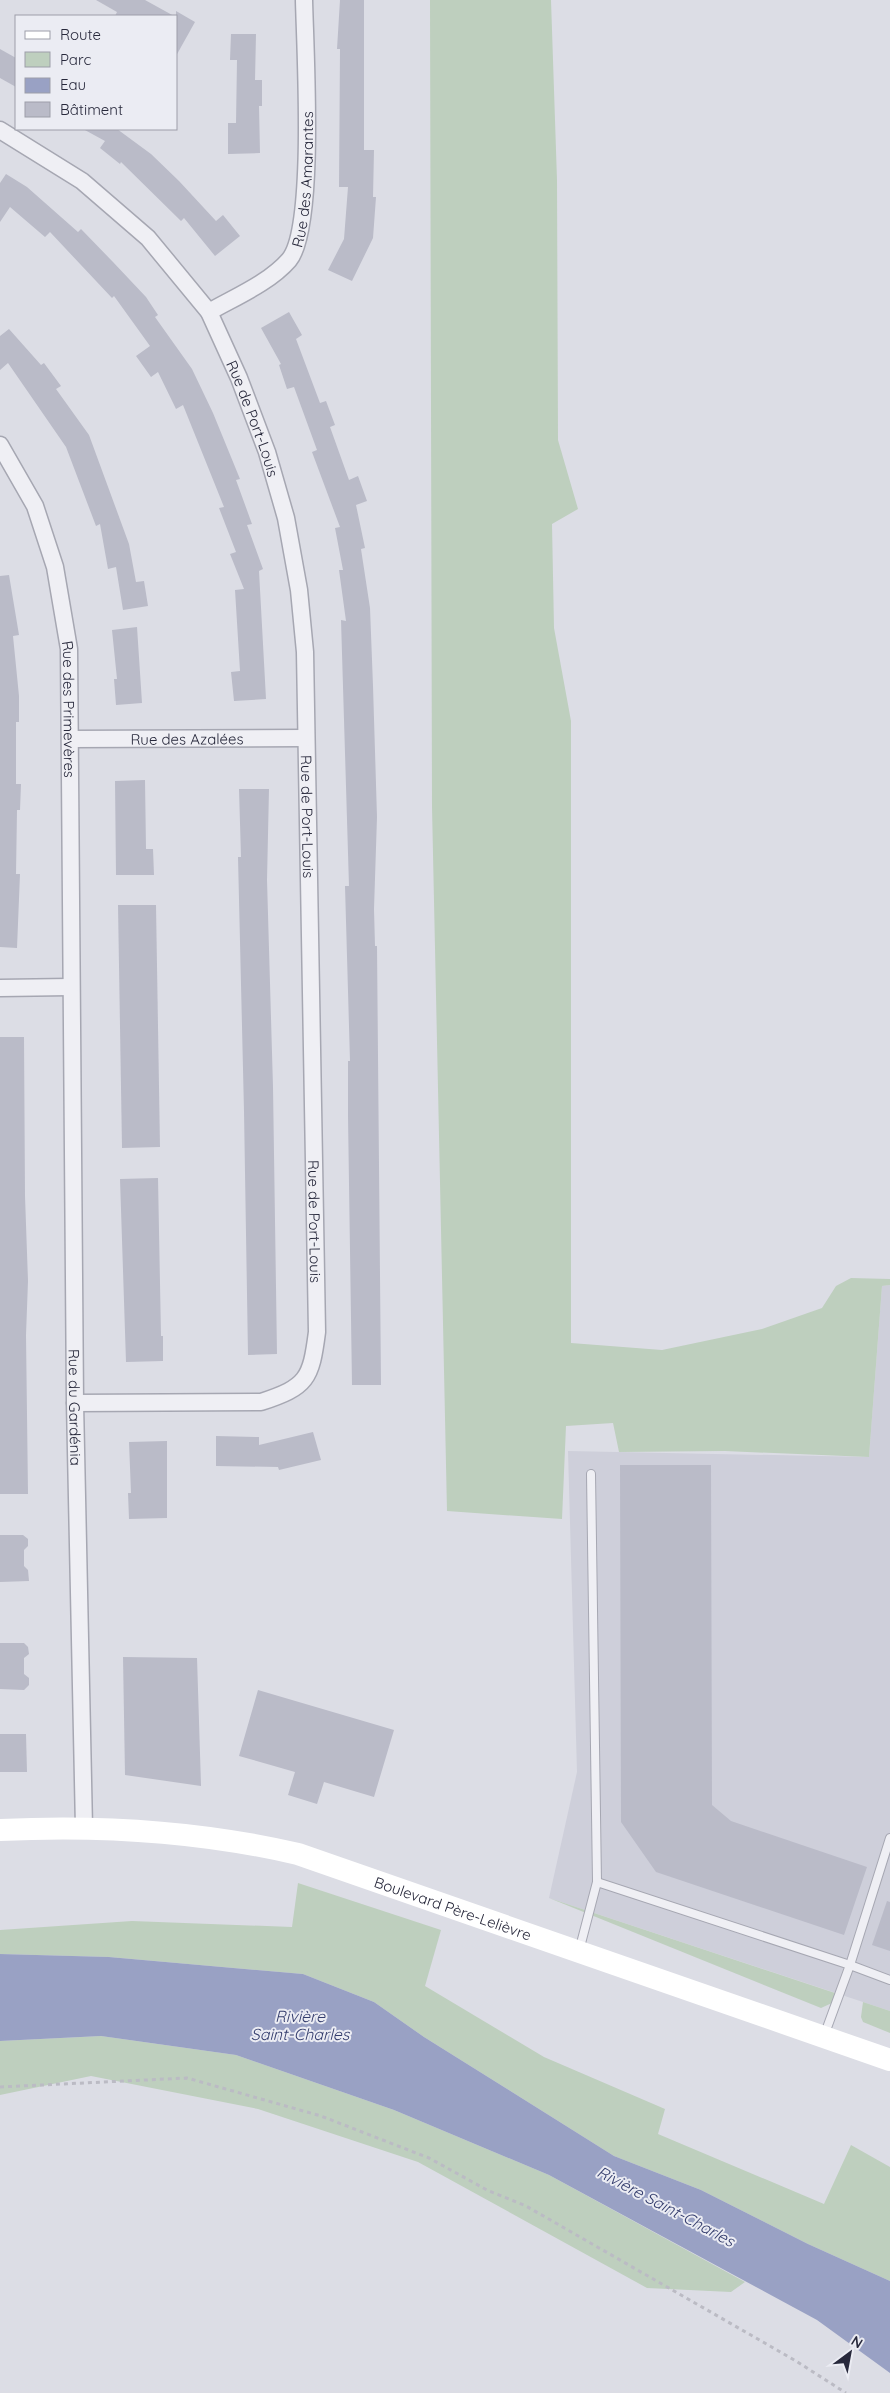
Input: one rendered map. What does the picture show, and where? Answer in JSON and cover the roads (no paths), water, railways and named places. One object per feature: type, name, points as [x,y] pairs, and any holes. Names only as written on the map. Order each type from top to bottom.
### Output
[{"type":"main road","name":"Boulevard Père-Lelièvre","points":[[0,1830],[114,1828],[212,1837],[298,1854],[890,2060]]},
{"type":"street","name":"Rue des Amarantes","points":[[209,312],[272,276],[290,259],[301,232],[306,186],[300,1]]},
{"type":"street","name":"Rue de Port-Louis","points":[[0,130],[82,181],[148,238],[209,312],[239,378],[267,452],[286,518],[299,590],[305,652],[316,1322],[314,1358],[307,1376],[290,1392],[261,1402],[75,1403]]},
{"type":"street","name":"Rue des Primevères","points":[[0,445],[35,506],[55,567],[69,649],[70,988]]},
{"type":"street","name":"Rue des Azalées","points":[[70,740],[305,738]]},
{"type":"street","points":[[0,988],[70,988]]},
{"type":"street","name":"Rue du Gardénia","points":[[70,988],[75,1403],[84,1828]]},
{"type":"lane","points":[[580,1951],[597,1882],[592,1474]]},
{"type":"lane","points":[[824,2036],[850,1965],[890,1838]]},
{"type":"lane","points":[[597,1882],[850,1965],[890,1980]]},
{"type":"water","name":"Rivière Saint-Charles","points":[[0,1954],[109,1957],[303,1974],[374,2002],[424,2037],[614,2156],[701,2190],[808,2244],[890,2281],[890,2373],[817,2320],[549,2175],[394,2110],[236,2055],[101,2036],[0,2041]]}]
